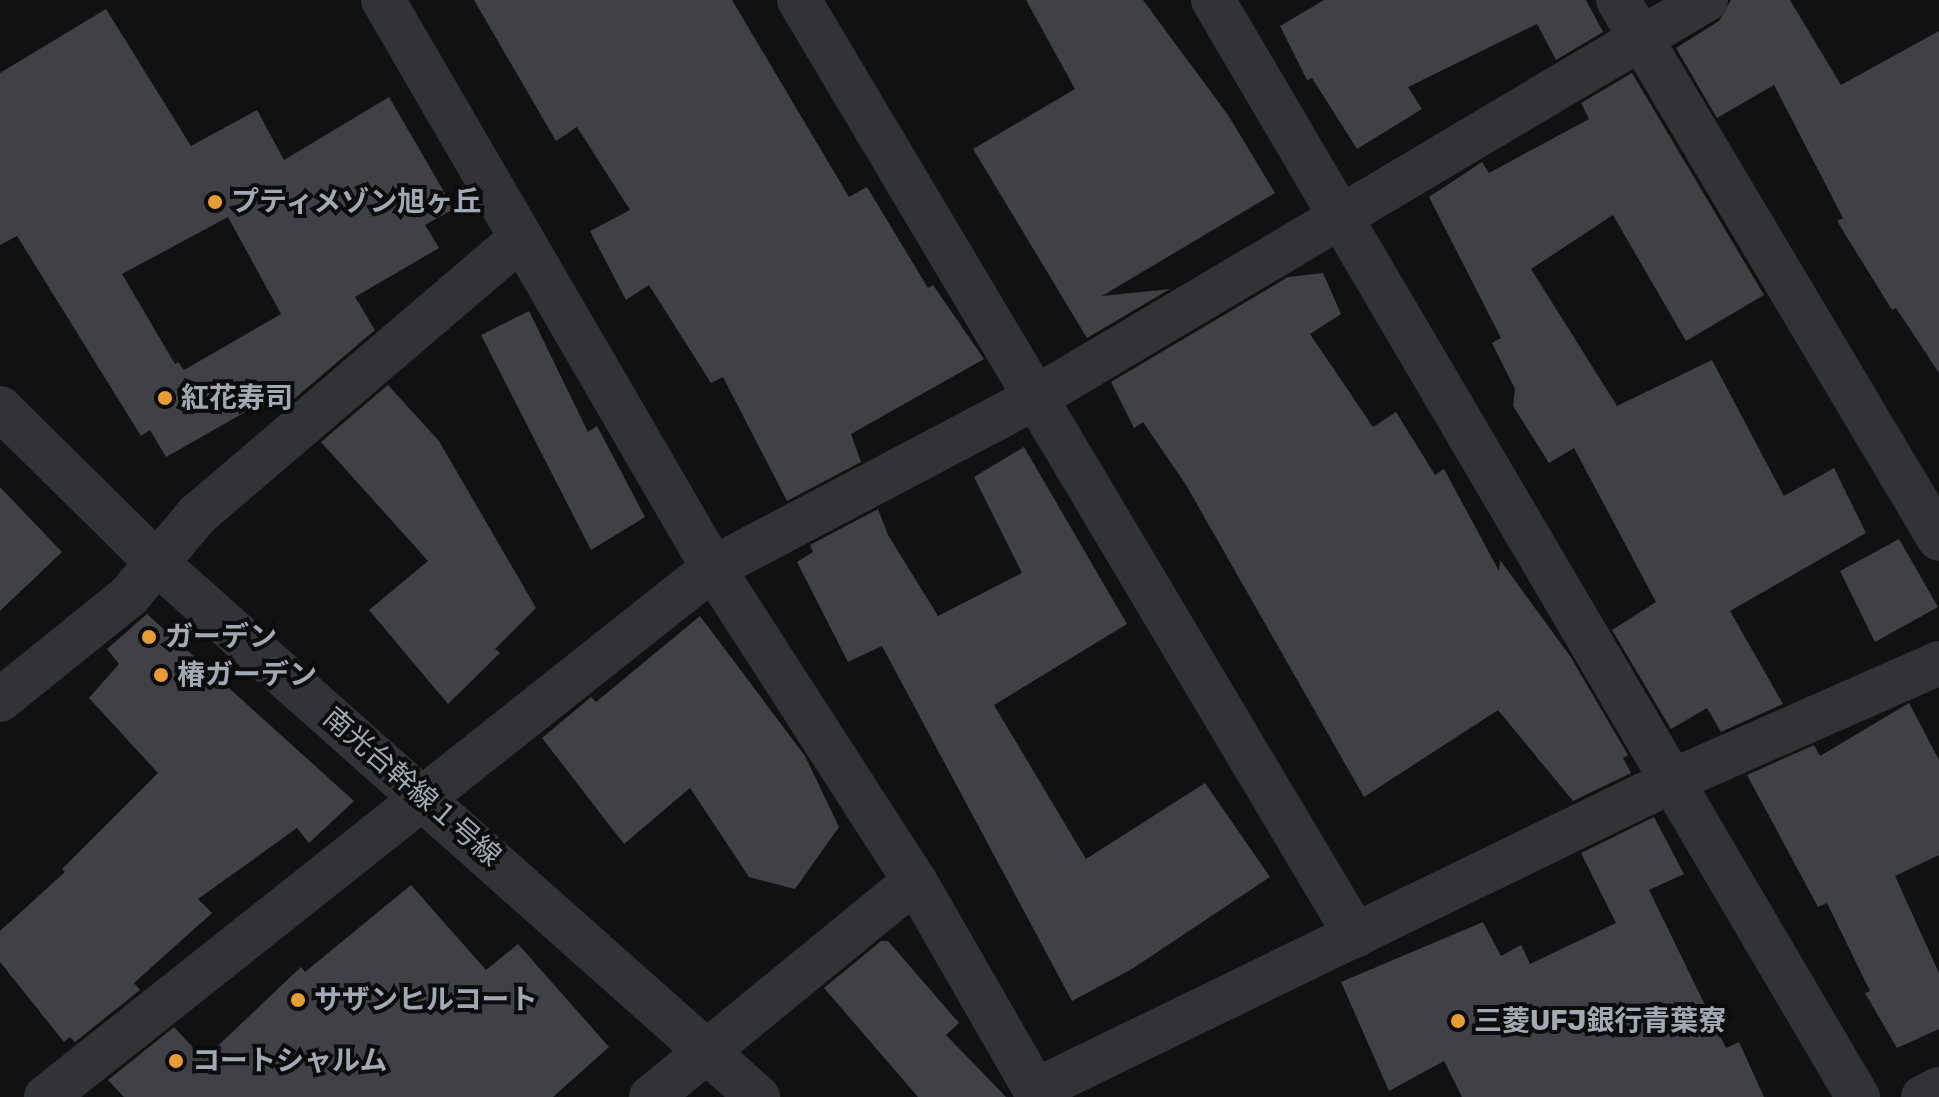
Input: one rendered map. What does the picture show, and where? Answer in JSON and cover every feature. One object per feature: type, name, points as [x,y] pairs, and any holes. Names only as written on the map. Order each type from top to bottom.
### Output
[{"type":"street","points":[[383,0],[713,568],[915,881],[1037,1093],[1674,780],[1939,663]]},
{"type":"street","points":[[799,0],[1356,936]]},
{"type":"street","points":[[1213,0],[1342,212],[1858,1097]]},
{"type":"street","points":[[1618,0],[1939,539]]},
{"type":"street","points":[[46,1097],[713,568],[1037,397],[1342,212],[1706,0]]},
{"type":"street","points":[[0,700],[129,596],[197,515],[521,238]]},
{"type":"street","name":"南光台幹線１号線","points":[[0,408],[158,564],[758,1097]]},
{"type":"street","points":[[651,1097],[915,881]]},
{"type":"street","points":[[1923,1097],[1939,1089]]},
{"type":"building","points":[[474,0],[732,0],[849,197],[867,187],[928,288],[933,285],[984,359],[851,434],[861,462],[787,501],[723,377],[711,383],[649,285],[626,300],[590,231],[630,210],[577,127],[556,141]]},
{"type":"building","points":[[1026,0],[1143,0],[1228,115],[1275,193],[1102,296],[1170,289],[1087,338],[973,149],[1075,89]]},
{"type":"building","points":[[1324,0],[1586,0],[1603,32],[1556,60],[1537,24],[1408,87],[1422,109],[1357,149],[1312,78],[1307,80],[1280,26]]},
{"type":"building","points":[[1731,0],[1790,0],[1841,85],[1939,31],[1939,373],[1896,308],[1892,310],[1837,221],[1843,218],[1774,85],[1717,118],[1676,48],[1719,21]]},
{"type":"building","points":[[106,9],[191,146],[257,110],[284,160],[389,97],[454,209],[425,225],[439,248],[355,297],[375,330],[287,405],[277,394],[166,457],[150,430],[141,436],[17,236],[0,245],[0,73]],"holes":[[[228,217],[281,314],[184,370],[178,362],[175,364],[122,274]]]},
{"type":"building","points":[[1632,73],[1764,295],[1686,341],[1613,215],[1531,269],[1617,406],[1712,360],[1784,496],[1834,468],[1866,533],[1730,611],[1783,704],[1721,732],[1707,708],[1671,729],[1612,630],[1656,602],[1574,448],[1549,463],[1513,406],[1515,389],[1492,343],[1501,338],[1429,197],[1482,162],[1489,173],[1589,119],[1581,103]]},
{"type":"building","points":[[1323,273],[1341,314],[1310,334],[1373,427],[1396,412],[1435,475],[1444,469],[1499,571],[1500,560],[1570,656],[1628,755],[1623,758],[1631,773],[1573,801],[1498,710],[1364,797],[1186,485],[1143,422],[1134,428],[1111,382],[1288,277]]},
{"type":"building","points":[[529,311],[588,432],[597,426],[645,517],[591,550],[481,335]]},
{"type":"building","points":[[388,385],[439,441],[536,608],[495,649],[500,653],[448,704],[369,610],[428,561],[321,442]]},
{"type":"building","points":[[1024,447],[1127,624],[994,705],[1086,859],[1205,783],[1270,877],[1132,969],[1072,1001],[882,646],[848,662],[797,562],[813,552],[810,545],[878,509],[888,535],[938,616],[1022,573],[974,477]]},
{"type":"building","points":[[0,487],[62,552],[0,611]]},
{"type":"building","points":[[1899,539],[1938,607],[1875,642],[1840,571]]},
{"type":"building","points":[[147,614],[354,801],[309,843],[297,828],[198,899],[212,913],[134,983],[140,990],[75,1042],[70,1037],[64,1042],[0,962],[0,931],[65,872],[62,869],[158,773],[89,698],[119,664],[107,649]]},
{"type":"building","points":[[700,616],[805,756],[839,827],[795,889],[749,877],[690,788],[624,844],[542,738],[591,697],[596,702]]},
{"type":"building","points":[[1909,703],[1939,760],[1939,855],[1895,876],[1939,973],[1939,1029],[1897,1048],[1865,993],[1870,991],[1827,903],[1818,907],[1747,775],[1814,745],[1820,756]]},
{"type":"building","points":[[1654,817],[1684,874],[1649,890],[1726,1048],[1739,1042],[1764,1097],[1462,1097],[1444,1061],[1389,1091],[1341,982],[1483,922],[1501,956],[1521,945],[1530,964],[1616,923],[1581,853]]},
{"type":"building","points":[[411,885],[486,970],[518,944],[609,1047],[553,1097],[124,1097],[108,1080],[174,1027],[204,1059],[301,967],[305,972]]},
{"type":"building","points":[[881,941],[888,941],[959,1023],[946,1035],[1006,1097],[918,1097],[824,988]]},
{"type":"place","name":"プティメゾン旭ヶ丘","points":[[215,202]]},
{"type":"place","name":"紅花寿司","points":[[165,398]]},
{"type":"place","name":"ガーデン","points":[[149,637]]},
{"type":"place","name":"椿ガーデン","points":[[161,675]]},
{"type":"place","name":"サザンヒルコート","points":[[298,1000]]},
{"type":"place","name":"三菱UFJ銀行青葉寮","points":[[1458,1021]]},
{"type":"place","name":"コートシャルム","points":[[176,1061]]}]
